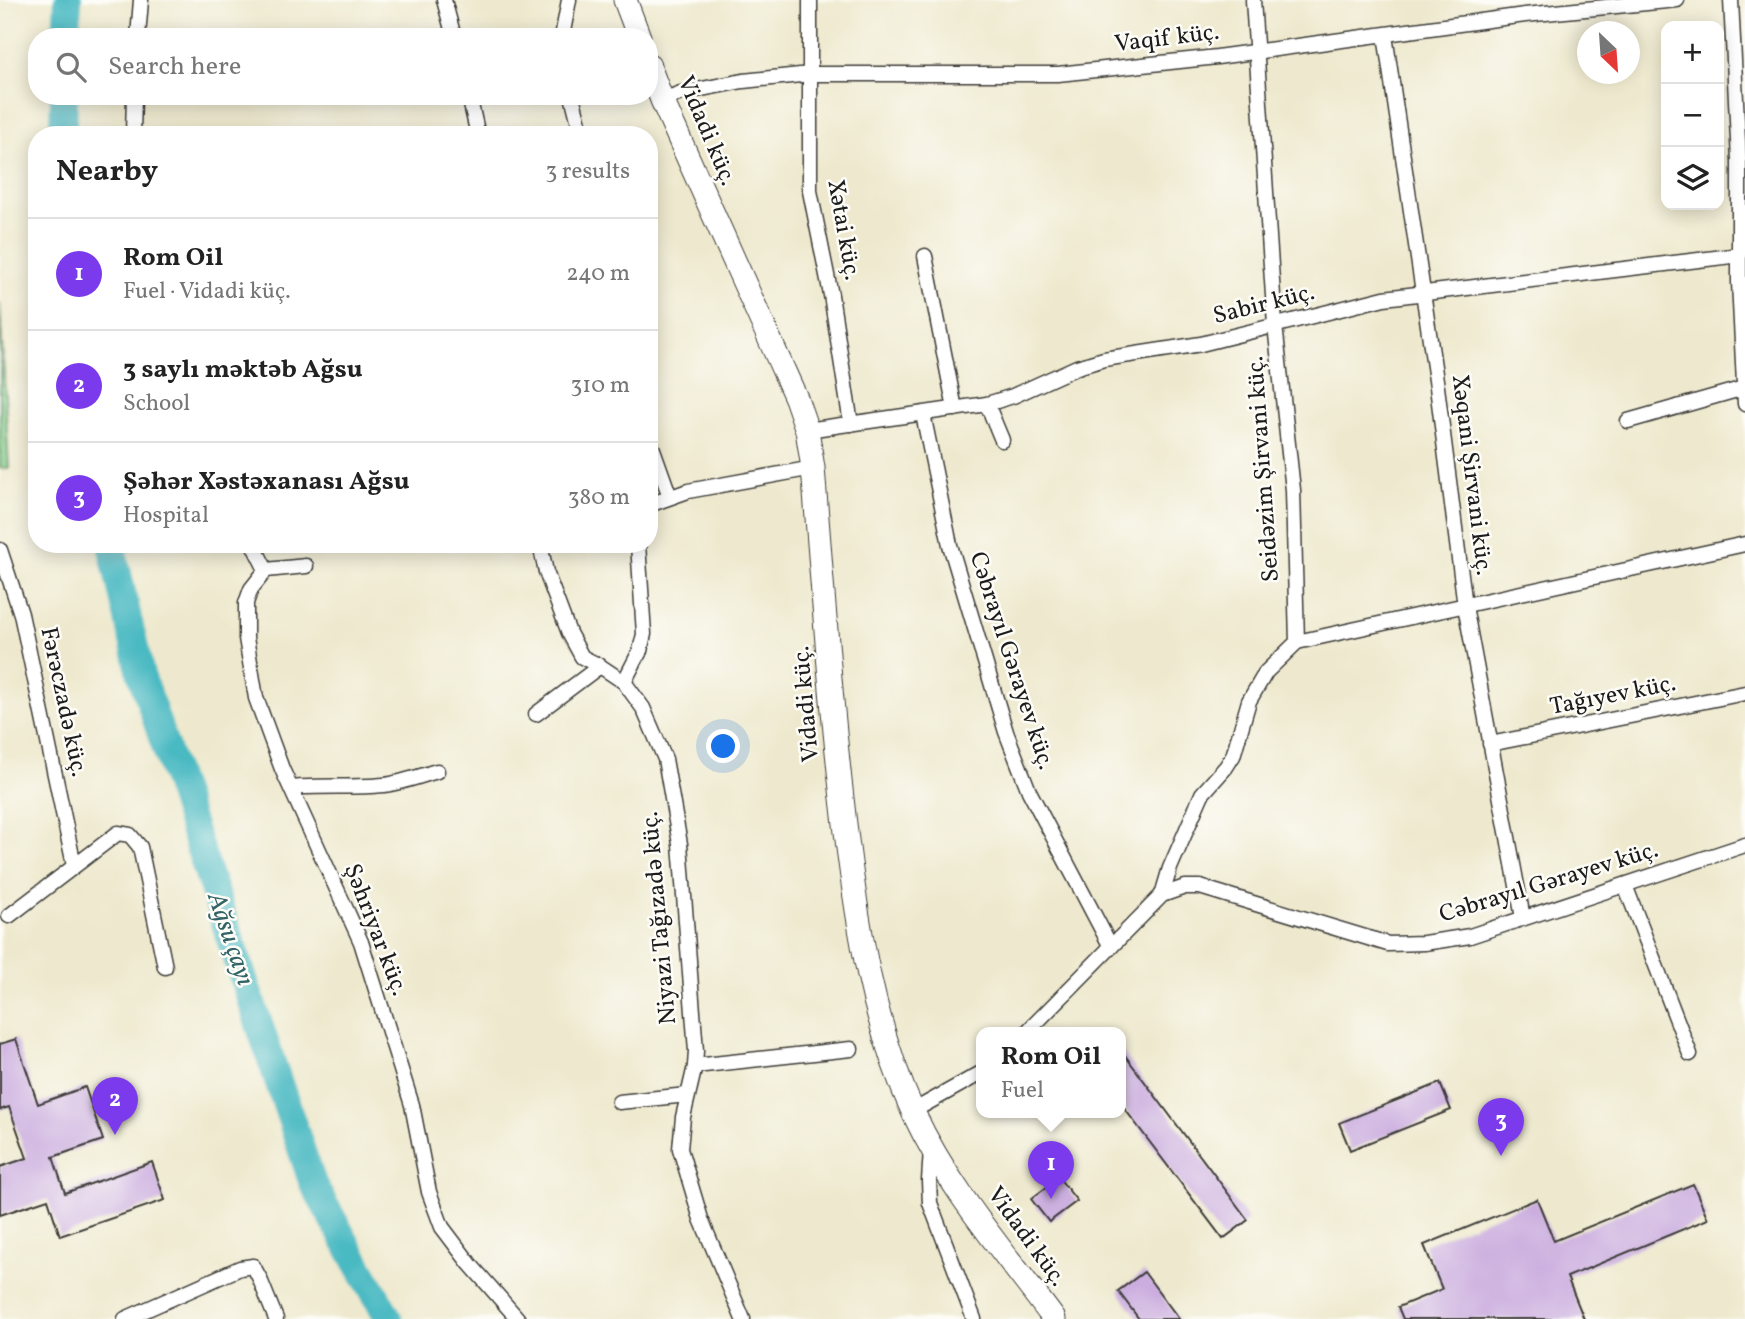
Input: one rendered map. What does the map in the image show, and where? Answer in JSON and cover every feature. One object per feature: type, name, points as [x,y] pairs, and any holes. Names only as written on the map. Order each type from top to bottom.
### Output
[{"type":"main road","points":[[625,0],[636,28]]},
{"type":"main road","name":"Vidadi küç.","points":[[658,90],[796,398],[807,430],[813,468],[839,778],[855,906],[885,1040],[931,1148],[1054,1319]]},
{"type":"street","points":[[139,28],[141,0]]},
{"type":"street","points":[[444,0],[451,28]]},
{"type":"street","points":[[564,28],[569,0]]},
{"type":"street","name":"Xətai küç.","points":[[810,0],[810,191],[831,295],[851,424]]},
{"type":"street","name":"Seidəzim Şirvani küç.","points":[[1253,0],[1275,326],[1293,490],[1297,642]]},
{"type":"street","name":"Vaqif küç.","points":[[662,100],[681,93],[743,81],[810,74],[1058,74],[1256,52],[1525,15],[1677,0]]},
{"type":"street","points":[[1731,0],[1739,161],[1745,404]]},
{"type":"street","name":"Xəqani Şirvani küç.","points":[[1385,35],[1465,606],[1523,918]]},
{"type":"street","points":[[133,126],[134,105]]},
{"type":"street","points":[[471,105],[476,126]]},
{"type":"street","points":[[574,105],[580,126]]},
{"type":"street","name":"Sabir küç.","points":[[807,430],[986,404],[1013,396],[1077,367],[1104,359],[1201,344],[1384,298],[1740,255]]},
{"type":"street","points":[[925,256],[955,409]]},
{"type":"street","points":[[1629,421],[1744,388]]},
{"type":"street","points":[[986,404],[1002,440]]},
{"type":"street","name":"Cəbrayıl Gərayev küç.","points":[[923,414],[950,545],[1006,732],[1029,791],[1111,947]]},
{"type":"street","points":[[658,463],[670,497]]},
{"type":"street","points":[[658,502],[688,491],[813,468]]},
{"type":"street","points":[[1032,1027],[1162,895],[1170,867],[1202,794],[1233,756],[1249,701],[1265,672],[1297,642],[1745,544]]},
{"type":"street","name":"Fərəczadə küç.","points":[[0,550],[21,614],[74,865]]},
{"type":"street","points":[[257,553],[265,570],[306,566]]},
{"type":"street","name":"Niyazi Tağızadə küç.","points":[[542,553],[546,572],[569,633],[582,657],[624,682],[643,708],[665,759],[680,844],[695,1066],[687,1095],[680,1149],[701,1219],[743,1319]]},
{"type":"street","points":[[624,682],[640,651],[644,634],[639,553]]},
{"type":"street","name":"Şəhriyar küç.","points":[[265,570],[251,589],[246,603],[246,638],[256,698],[291,788],[361,942],[412,1105],[429,1192],[442,1227],[518,1319]]},
{"type":"street","points":[[536,714],[600,666]]},
{"type":"street","name":"Tağıyev küç.","points":[[1490,744],[1745,692]]},
{"type":"street","points":[[291,788],[387,785],[437,771]]},
{"type":"street","points":[[9,916],[118,833],[130,835],[140,847],[165,967]]},
{"type":"street","name":"Cəbrayıl Gərayev küç.","points":[[1162,895],[1185,887],[1200,887],[1388,944],[1424,943],[1469,936],[1745,845]]},
{"type":"street","points":[[1625,885],[1690,1054]]},
{"type":"street","points":[[695,1066],[851,1049]]},
{"type":"street","points":[[913,1111],[976,1076]]},
{"type":"street","points":[[619,1102],[687,1095]]},
{"type":"street","points":[[931,1148],[930,1203],[974,1319]]},
{"type":"street","points":[[125,1319],[240,1268],[253,1266],[276,1319]]},
{"type":"green space","points":[[0,304],[9,468],[0,468]]},
{"type":"building","points":[[16,1039],[38,1104],[85,1087],[103,1140],[53,1157],[65,1193],[152,1162],[165,1200],[60,1236],[48,1199],[0,1215],[0,1167],[27,1158],[9,1107],[0,1110],[0,1044]]},
{"type":"building","points":[[1126,1057],[1248,1220],[1223,1239],[1126,1111]]},
{"type":"building","points":[[1440,1083],[1451,1110],[1350,1150],[1339,1123]]},
{"type":"building","points":[[1059,1178],[1077,1201],[1049,1222],[1031,1199]]},
{"type":"building","points":[[1693,1184],[1708,1219],[1567,1277],[1584,1319],[1403,1319],[1398,1307],[1442,1289],[1424,1245],[1537,1199],[1554,1241]]},
{"type":"building","points":[[1144,1272],[1179,1319],[1139,1319],[1118,1291]]},
{"type":"waterway","name":"Ağsu çayı","points":[[66,28],[68,0]]},
{"type":"waterway","name":"Ağsu çayı","points":[[63,126],[64,105]]},
{"type":"waterway","name":"Ağsu çayı","points":[[113,553],[141,675],[313,1184],[389,1319]]},
{"type":"place","name":"3 saylı məktəb Ağsu","points":[[115,1135]]},
{"type":"place","name":"Şəhər Xəstəxanası Ağsu","points":[[1501,1156]]},
{"type":"place","name":"Rom Oil","points":[[1051,1199]]}]
